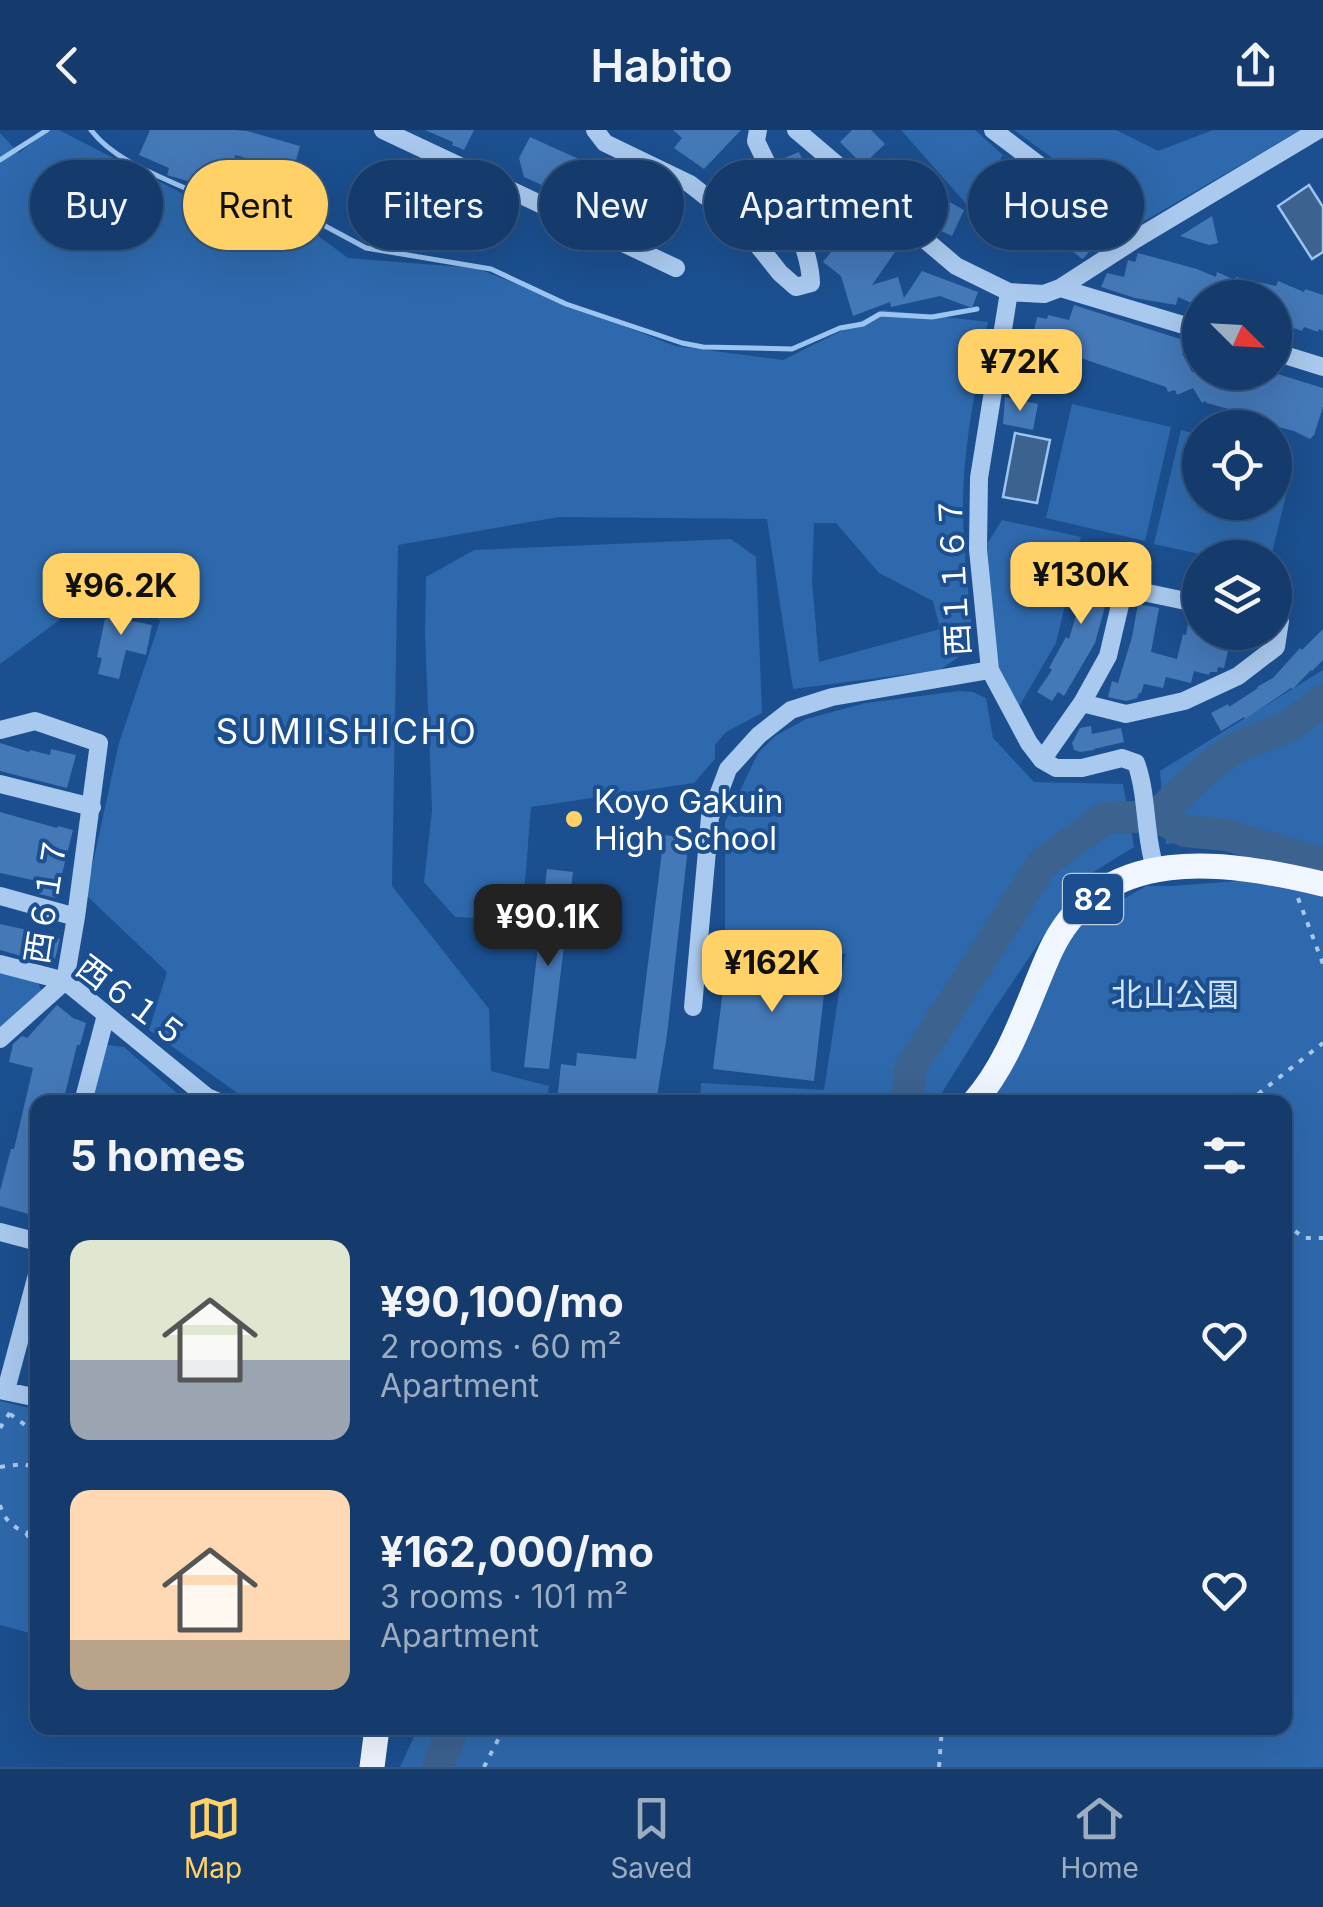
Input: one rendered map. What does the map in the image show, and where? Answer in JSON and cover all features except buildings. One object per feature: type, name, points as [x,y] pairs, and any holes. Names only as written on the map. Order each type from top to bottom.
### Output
[{"type":"main road","name":"82","points":[[980,1095],[998,1072],[1052,949],[1069,922],[1112,885],[1152,858],[1187,866],[1286,875],[1323,884]]},
{"type":"main road","points":[[372,1767],[376,1735]]},
{"type":"street","points":[[383,130],[676,268]]},
{"type":"street","points":[[595,130],[605,143],[690,184],[741,224],[796,287],[811,283],[804,249],[756,141],[758,130]]},
{"type":"street","points":[[796,130],[956,266],[1009,292],[1044,294],[1060,288],[1118,250]]},
{"type":"street","points":[[993,130],[1033,160]]},
{"type":"street","points":[[1144,233],[1318,130]]},
{"type":"street","points":[[1060,288],[1182,325]]},
{"type":"street","name":"西１１６７","points":[[1009,292],[978,478],[978,549],[990,670],[1042,760]]},
{"type":"street","points":[[1292,357],[1323,366]]},
{"type":"street","points":[[1152,858],[1136,762],[1122,758],[1082,768],[1056,768],[1042,760],[1082,703],[1108,656],[1124,588],[1182,600]]},
{"type":"street","points":[[1082,703],[1126,714],[1184,701],[1238,676],[1272,650]]},
{"type":"street","points":[[693,1006],[710,818],[728,769],[759,735],[791,710],[832,697],[990,670]]},
{"type":"street","name":"西６１７","points":[[0,730],[35,720],[99,742],[65,982],[0,1039]]},
{"type":"street","points":[[0,784],[92,807]]},
{"type":"street","points":[[0,896],[76,917]]},
{"type":"street","name":"西６１５","points":[[0,964],[65,982],[205,1095]]},
{"type":"street","points":[[85,1095],[106,1015]]},
{"type":"street","points":[[0,1232],[30,1240]]},
{"type":"street","points":[[30,1299],[3,1390],[30,1396]]},
{"type":"path","points":[[1286,875],[1323,964]]},
{"type":"path","points":[[1257,1095],[1323,1043]]},
{"type":"path","points":[[1292,1229],[1304,1238],[1323,1238]]},
{"type":"path","points":[[10,1414],[28,1427]]},
{"type":"path","points":[[0,1467],[30,1466]]},
{"type":"path","points":[[0,1505],[2,1513],[16,1527],[30,1533]]},
{"type":"path","points":[[26,1533],[30,1539]]},
{"type":"path","points":[[484,1767],[500,1735]]},
{"type":"path","points":[[939,1767],[941,1735]]},
{"type":"green space","points":[[48,130],[59,130],[117,160],[30,160],[30,250],[163,250],[163,183],[183,194],[183,250],[328,250],[328,243],[348,258],[476,268],[675,346],[783,360],[883,310],[988,322],[965,460],[964,542],[974,646],[940,670],[793,689],[767,519],[559,517],[398,545],[392,886],[489,1009],[491,1071],[549,1086],[548,1095],[240,1095],[149,1030],[167,972],[86,895],[119,743],[160,621],[117,577],[0,664],[0,133],[19,153]],"holes":[[[814,523],[836,523],[879,573],[933,601],[940,629],[819,662],[812,582]]]},
{"type":"green space","points":[[901,130],[975,130],[1003,155],[1000,160],[968,160],[968,206],[948,183],[948,160],[927,160]]},
{"type":"green space","points":[[1014,130],[1116,130],[1158,151],[1213,130],[1300,130],[1144,221],[1144,160],[1055,160]]},
{"type":"green space","points":[[1072,404],[1171,427],[1145,541],[1046,518]]},
{"type":"green space","points":[[1181,430],[1182,520],[1280,520],[1275,540],[1182,540],[1182,550],[1154,544]]},
{"type":"green space","points":[[1002,520],[1081,537],[1056,643],[1017,710],[998,668],[987,544]]},
{"type":"green space","points":[[731,539],[756,557],[762,713],[726,732],[715,745],[715,759],[694,783],[531,807],[522,920],[455,917],[424,882],[432,810],[426,577],[474,550]]},
{"type":"green space","points":[[1323,670],[1323,868],[1213,839],[1166,844],[1160,771]]},
{"type":"green space","points":[[959,691],[986,698],[993,738],[1034,782],[1123,784],[1134,847],[1082,879],[940,1095],[700,1095],[701,1083],[824,1090],[845,954],[725,938],[725,822],[758,753],[775,736],[806,719],[866,703]]},
{"type":"green space","name":"北山公園","points":[[1274,878],[1323,895],[1323,1767],[400,1767],[415,1735],[1292,1735],[1292,1095],[991,1095],[1074,928],[1146,886]]},
{"type":"green space","points":[[0,970],[37,980],[41,990],[0,1027]]},
{"type":"green space","points":[[107,1045],[124,1047],[179,1095],[93,1095]]},
{"type":"green space","points":[[0,1401],[30,1408],[30,1633],[0,1625]]},
{"type":"shaded area","points":[[1309,185],[1323,207],[1323,252],[1312,259],[1278,206]]},
{"type":"shaded area","points":[[1015,433],[1050,440],[1037,503],[1003,497]]},
{"type":"waterway","points":[[0,160],[47,130]]},
{"type":"waterway","points":[[91,130],[126,160],[198,194],[246,187],[366,248],[491,269],[566,304],[682,343],[792,349],[840,328],[863,324],[880,314],[932,317],[977,309]]},
{"type":"waterway","points":[[1156,816],[1234,748],[1289,726],[1323,700]]},
{"type":"waterway","points":[[908,1095],[910,1069],[1042,864],[1105,818],[1156,816],[1185,831],[1227,835],[1323,864]]},
{"type":"waterway","points":[[438,1767],[450,1735]]},
{"type":"place","name":"Koyo Gakuin High School","points":[[574,819]]},
{"type":"district","name":"SUMIISHICHO","points":[[347,731]]}]
